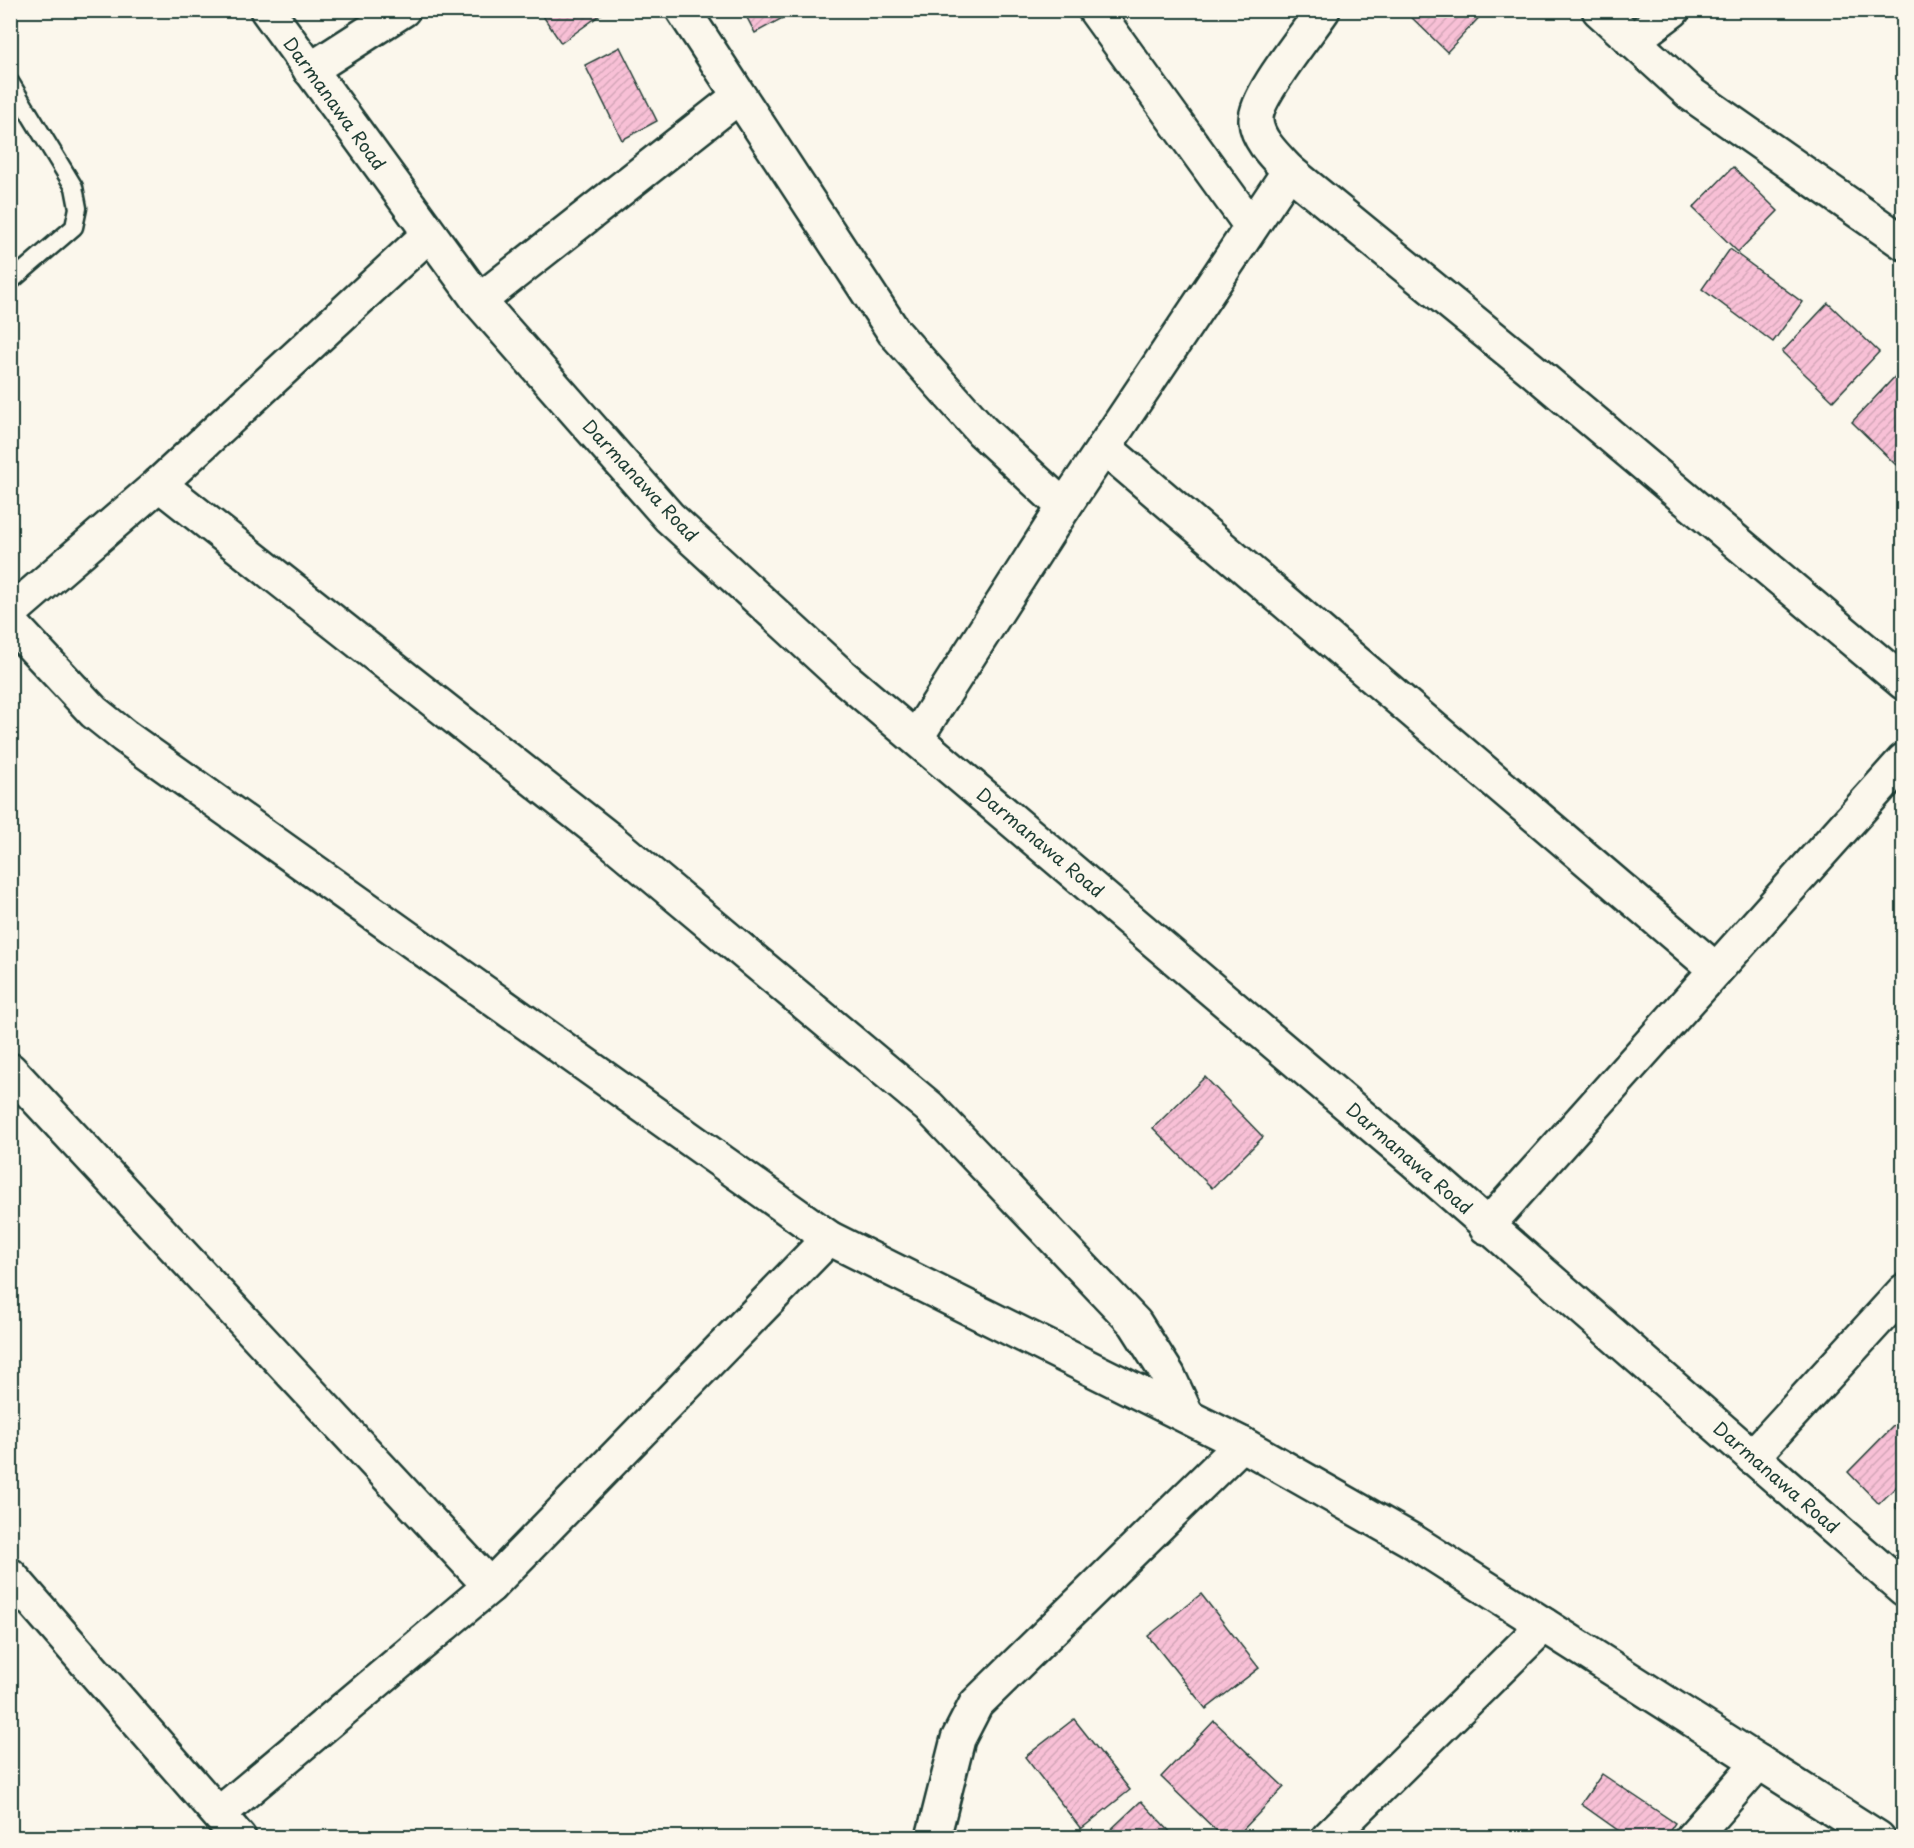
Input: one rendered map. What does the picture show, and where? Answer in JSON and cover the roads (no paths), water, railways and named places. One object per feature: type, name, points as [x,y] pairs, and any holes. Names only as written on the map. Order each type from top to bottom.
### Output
[{"type":"street","name":"Darmanawa Road","points":[[267,10],[479,301],[669,517],[841,675],[1404,1152],[1486,1227],[1904,1589]]},
{"type":"street","points":[[310,70],[403,10]]},
{"type":"street","points":[[683,10],[894,332],[982,431],[1064,507]]},
{"type":"street","points":[[1095,10],[1251,226]]},
{"type":"street","points":[[1323,10],[1261,98],[1256,121],[1266,145],[1289,171],[1530,368],[1904,683]]},
{"type":"street","points":[[1599,10],[1691,94],[1904,243]]},
{"type":"street","points":[[1632,41],[1673,10]]},
{"type":"street","points":[[479,301],[738,97]]},
{"type":"street","points":[[916,738],[1064,507],[1289,171]]},
{"type":"street","points":[[10,614],[159,484],[429,234]]},
{"type":"street","points":[[1104,447],[1715,969]]},
{"type":"street","points":[[159,484],[609,839],[928,1107],[1135,1323],[1168,1376],[1187,1416]]},
{"type":"street","points":[[10,622],[94,712],[124,736],[829,1238],[1242,1444],[1411,1540],[1878,1838]]},
{"type":"street","points":[[1486,1227],[1904,760]]},
{"type":"street","points":[[10,1070],[490,1586]]},
{"type":"street","points":[[10,1575],[229,1826],[490,1586],[829,1238]]},
{"type":"street","points":[[1752,1457],[1904,1291]]},
{"type":"street","points":[[933,1838],[938,1809],[958,1739],[976,1704],[1242,1444]]},
{"type":"street","points":[[1328,1838],[1544,1625]]},
{"type":"street","points":[[1692,1838],[1759,1762]]},
{"type":"lane","points":[[10,82],[74,187],[78,208],[74,227],[10,282]]}]
